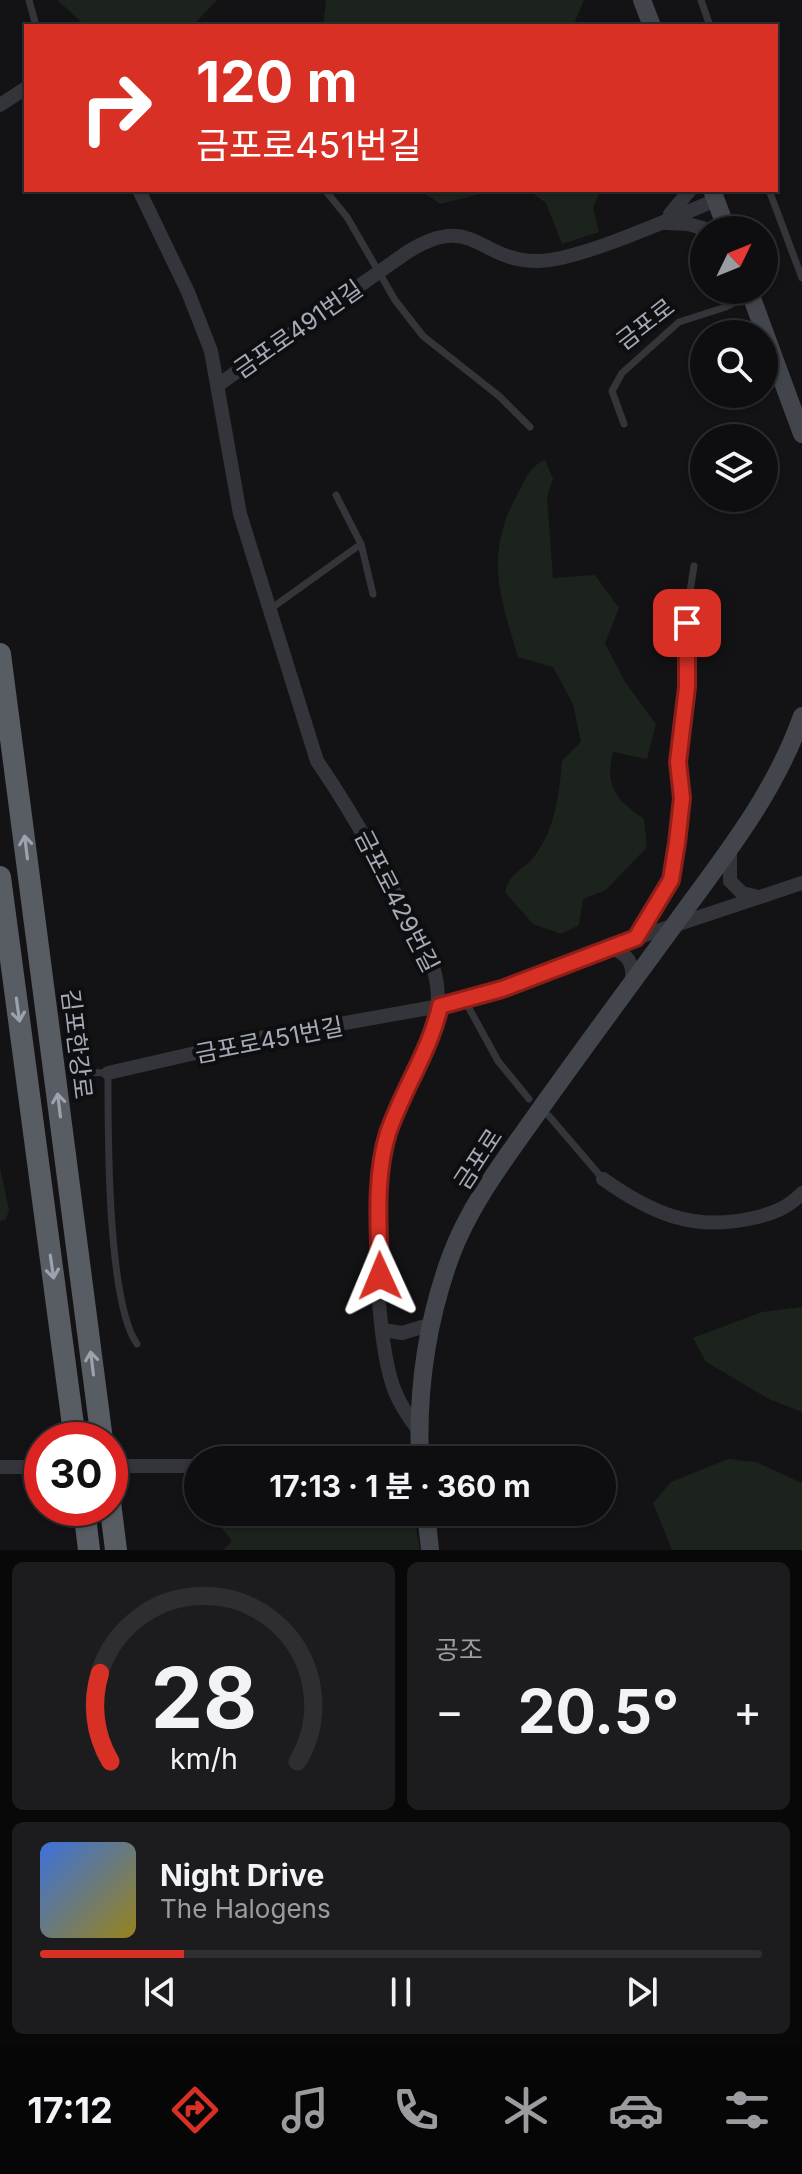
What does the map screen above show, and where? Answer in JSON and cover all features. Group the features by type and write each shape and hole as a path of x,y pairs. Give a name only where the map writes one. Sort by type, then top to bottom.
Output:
{"highway":[{"name":"김포한강로","path":"0,654 100,1422"},
{"path":"0,877 73,1422"},
{"path":"86,1526 89,1550"},
{"path":"113,1526 116,1550"}],"main road":[{"path":"642,0 651,24"},
{"path":"714,195 722,216"},
{"name":"금포로","path":"754,304 802,434"},
{"name":"금포로","path":"420,1446 422,1379 432,1324 451,1255 485,1189 730,849 774,781 802,716"},
{"path":"427,1526 430,1550"}],"street":[{"path":"0,105 24,89"},
{"name":"금포로429번길","path":"140,192 201,323 218,385 240,514 317,761 345,800 433,967 440,1006 435,1028 398,1109 382,1156 379,1228 383,1330 393,1386 406,1415 419,1431"},
{"path":"660,222 688,192"},
{"name":"금포로491번길","path":"218,385 377,273 438,236 464,237 534,261 560,257 660,222 714,195"},
{"path":"660,222 690,225"},
{"path":"730,849 730,881 742,893 755,897"},
{"path":"675,924 802,883"},
{"name":"금포로451번길","path":"108,1073 261,1038 440,1006 502,989 675,924"},
{"path":"609,947 629,958 633,967 632,983"},
{"path":"603,1179 666,1217 711,1225 774,1213 802,1193"},
{"path":"383,1330 402,1333 432,1324"},
{"path":"128,1466 184,1466"},
{"path":"0,1467 24,1467"}],"lane":[{"path":"29,0 35,24"},
{"path":"701,0 709,24"},
{"name":"금포로491번길","path":"327,192 347,217 377,273 431,345 499,396 530,427"},
{"path":"770,192 802,278"},
{"name":"금포로","path":"624,424 612,391 622,373 679,322 731,304"},
{"path":"336,495 361,544 373,594"},
{"path":"268,611 361,544"},
{"path":"636,938 671,880 677,843 682,798 678,762 687,687 688,604 694,566"},
{"path":"464,999 498,1061 529,1099"},
{"name":"금포로451번길","path":"73,1072 108,1073"},
{"path":"108,1073 115,1252 129,1326 137,1344"},
{"path":"549,1116 603,1179"}],"shaded area":[{"path":"57,0 217,0 194,24 84,24"},
{"path":"326,0 584,0 574,24 323,24"},
{"path":"423,192 488,192 440,204"},
{"path":"531,192 600,192 593,207 599,232 562,244 546,203"},
{"path":"545,460 553,479 547,497 553,578 595,575 619,608 605,643 625,682 656,724 647,759 613,752 610,774 620,799 644,819 647,847 606,890 583,899 579,925 561,934 533,924 505,892 509,881 533,858 546,836 557,800 562,761 581,742 573,704 553,667 518,657 498,574 501,535 508,514 529,472"},
{"path":"0,1167 9,1210 6,1219 0,1221"},
{"path":"802,1307 802,1412 771,1400 706,1362 693,1338 762,1312"},
{"path":"728,1459 756,1462 802,1483 802,1550 672,1550 653,1503 671,1482"},
{"path":"220,1526 416,1526 420,1550 223,1550 232,1541"}],"route":[{"path":"380,1276 379,1179 382,1156 388,1133 435,1028 440,1006 502,989 636,938 671,880 681,815 678,762 687,687 687,623"}]}
